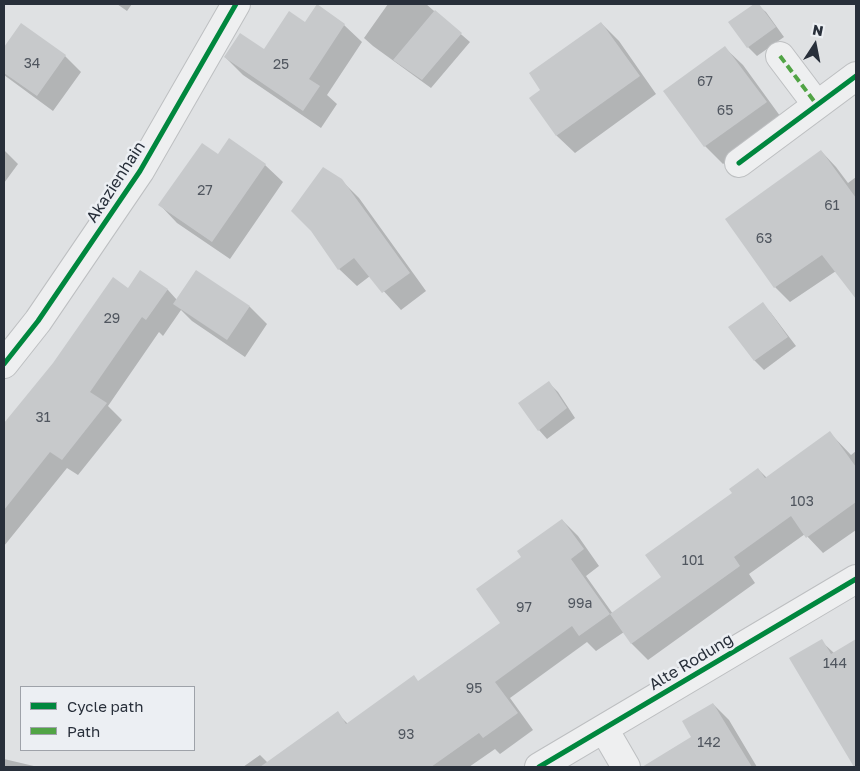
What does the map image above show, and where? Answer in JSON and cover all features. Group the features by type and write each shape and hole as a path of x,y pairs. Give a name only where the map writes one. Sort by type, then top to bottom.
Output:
{"street":[{"name":"Akazienhain","path":"4,364 38,322 140,171 236,4"},
{"path":"780,56 817,105"},
{"path":"739,163 856,76"},
{"name":"Alte Rodung","path":"539,767 856,579"},
{"path":"604,729 626,767"}],"building":[{"path":"317,4 345,24 309,79 320,86 303,111 224,57 240,33 264,49 289,11 305,22"},
{"path":"754,4 759,4 776,27 747,48 728,22"},
{"path":"435,10 462,33 422,80 393,60"},
{"path":"601,22 640,76 556,136 529,98 540,90 529,73"},
{"path":"21,23 66,55 37,96 4,73 4,47"},
{"path":"725,46 767,102 704,147 663,91"},
{"path":"229,138 266,164 212,242 158,205 202,143 218,154"},
{"path":"821,150 856,198 856,299 822,255 774,288 725,219"},
{"path":"323,167 342,179 410,273 382,293 354,258 338,270 311,231 291,211"},
{"path":"140,270 168,289 146,320 142,317 90,392 107,403 62,460 50,452 4,510 4,423 53,363 113,277 128,288"},
{"path":"196,270 250,306 227,340 173,304"},
{"path":"763,302 788,337 754,361 728,327"},
{"path":"549,381 567,408 538,431 518,403"},
{"path":"830,431 856,467 856,502 806,538 791,516 734,557 740,566 631,644 610,614 661,577 645,555 732,493 729,489 758,468 765,478"},
{"path":"562,519 584,549 571,559 610,614 579,636 572,626 495,682 518,713 483,738 479,733 431,767 260,767 338,711 346,724 414,675 418,681 500,623 476,589 521,557 517,551"},
{"path":"822,639 831,654 856,639 856,767 854,767 789,658"},
{"path":"713,703 752,767 642,767 691,737 682,721"}],"marked path":[{"path":"780,56 817,105"}],"cycle path":[{"path":"4,364 38,321 140,171 236,4"},
{"path":"739,163 856,76"},
{"path":"539,767 856,579"}]}
